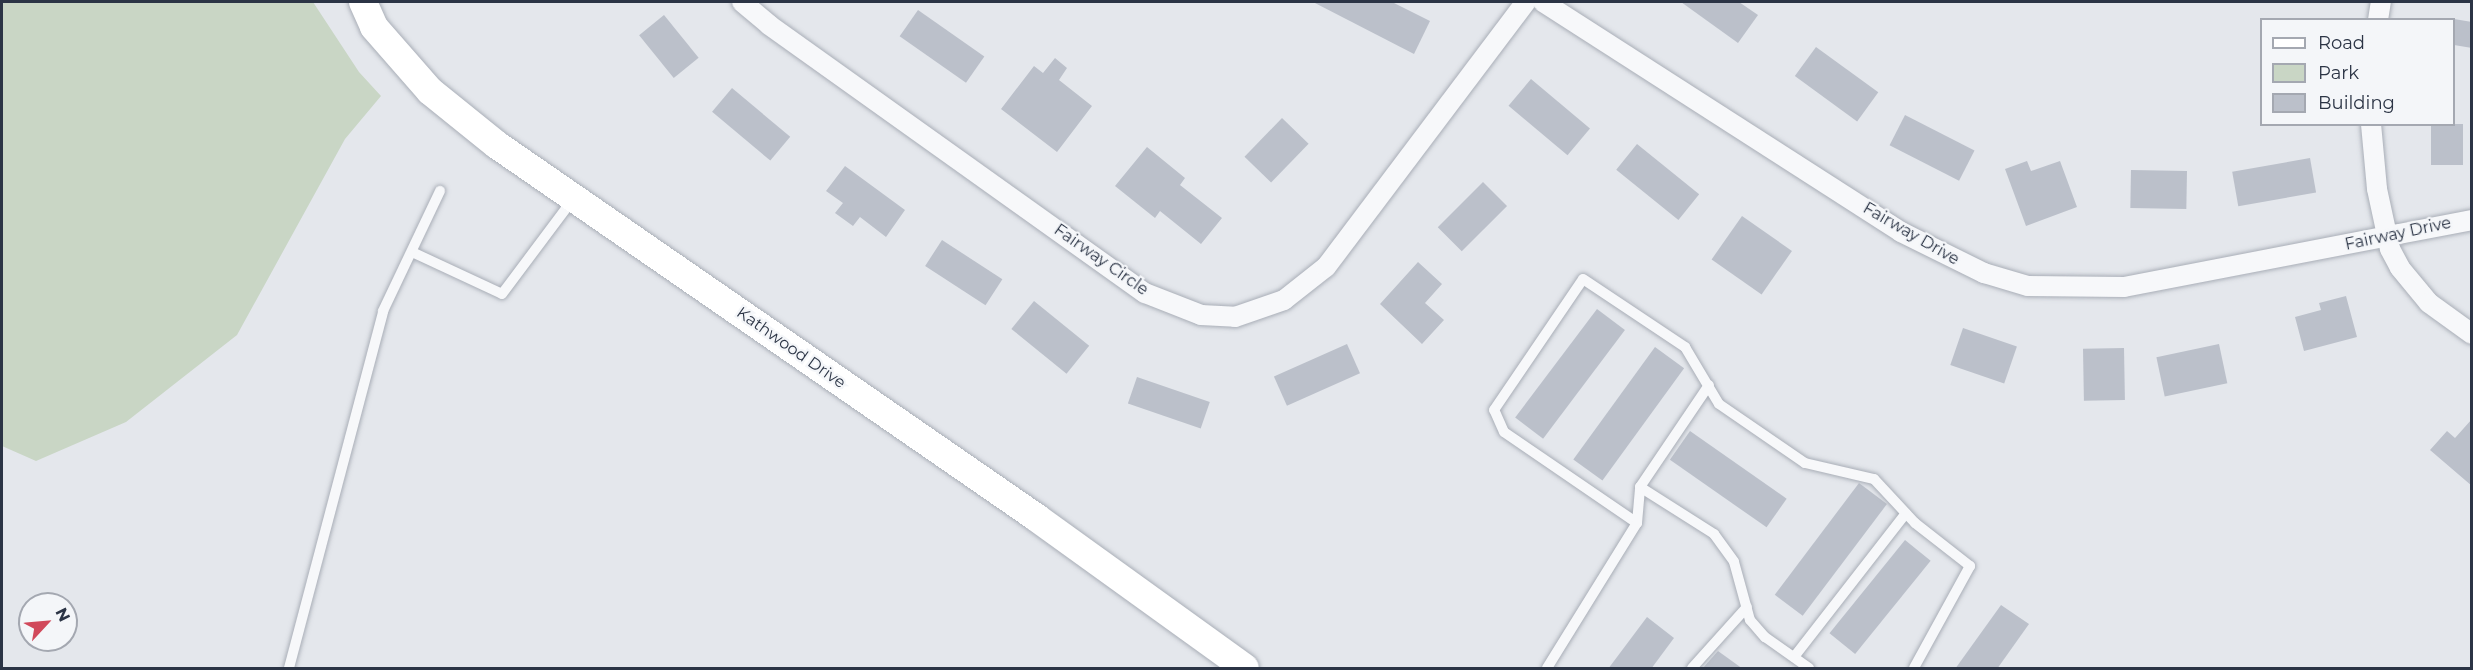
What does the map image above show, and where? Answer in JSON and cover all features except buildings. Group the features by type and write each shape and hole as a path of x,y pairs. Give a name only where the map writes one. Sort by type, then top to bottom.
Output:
{"street":[{"name":"Kathwood Drive","path":"363,2 374,27 430,91 573,198 1037,518 1245,669"},
{"name":"Fairway Circle","path":"742,2 769,25 1145,293 1201,315 1235,317 1284,300 1326,267 1526,2"},
{"name":"Fairway Drive","path":"1543,2 1901,232 1940,255 2017,283 2076,289 2124,287 2472,220"},
{"path":"2378,18 2381,2"},
{"path":"2371,126 2386,236 2400,268 2429,303 2472,334"}],"lane":[{"path":"289,669 383,311 440,191"},
{"path":"411,252 502,294 573,198"},
{"path":"1637,523 1504,432 1494,410 1583,279 1685,347 1719,404 1805,463 1874,479 1906,513 1970,566 1914,669"},
{"path":"1547,669 1637,523 1640,487 1709,385"},
{"path":"1640,487 1714,534 1734,562 1750,620 1765,637 1809,669"},
{"path":"1794,657 1906,513"},
{"path":"1692,669 1715,638 1747,607"}],"green space":[{"path":"2,2 313,2 359,72 381,96 345,139 237,335 126,422 36,461 2,446"}]}
